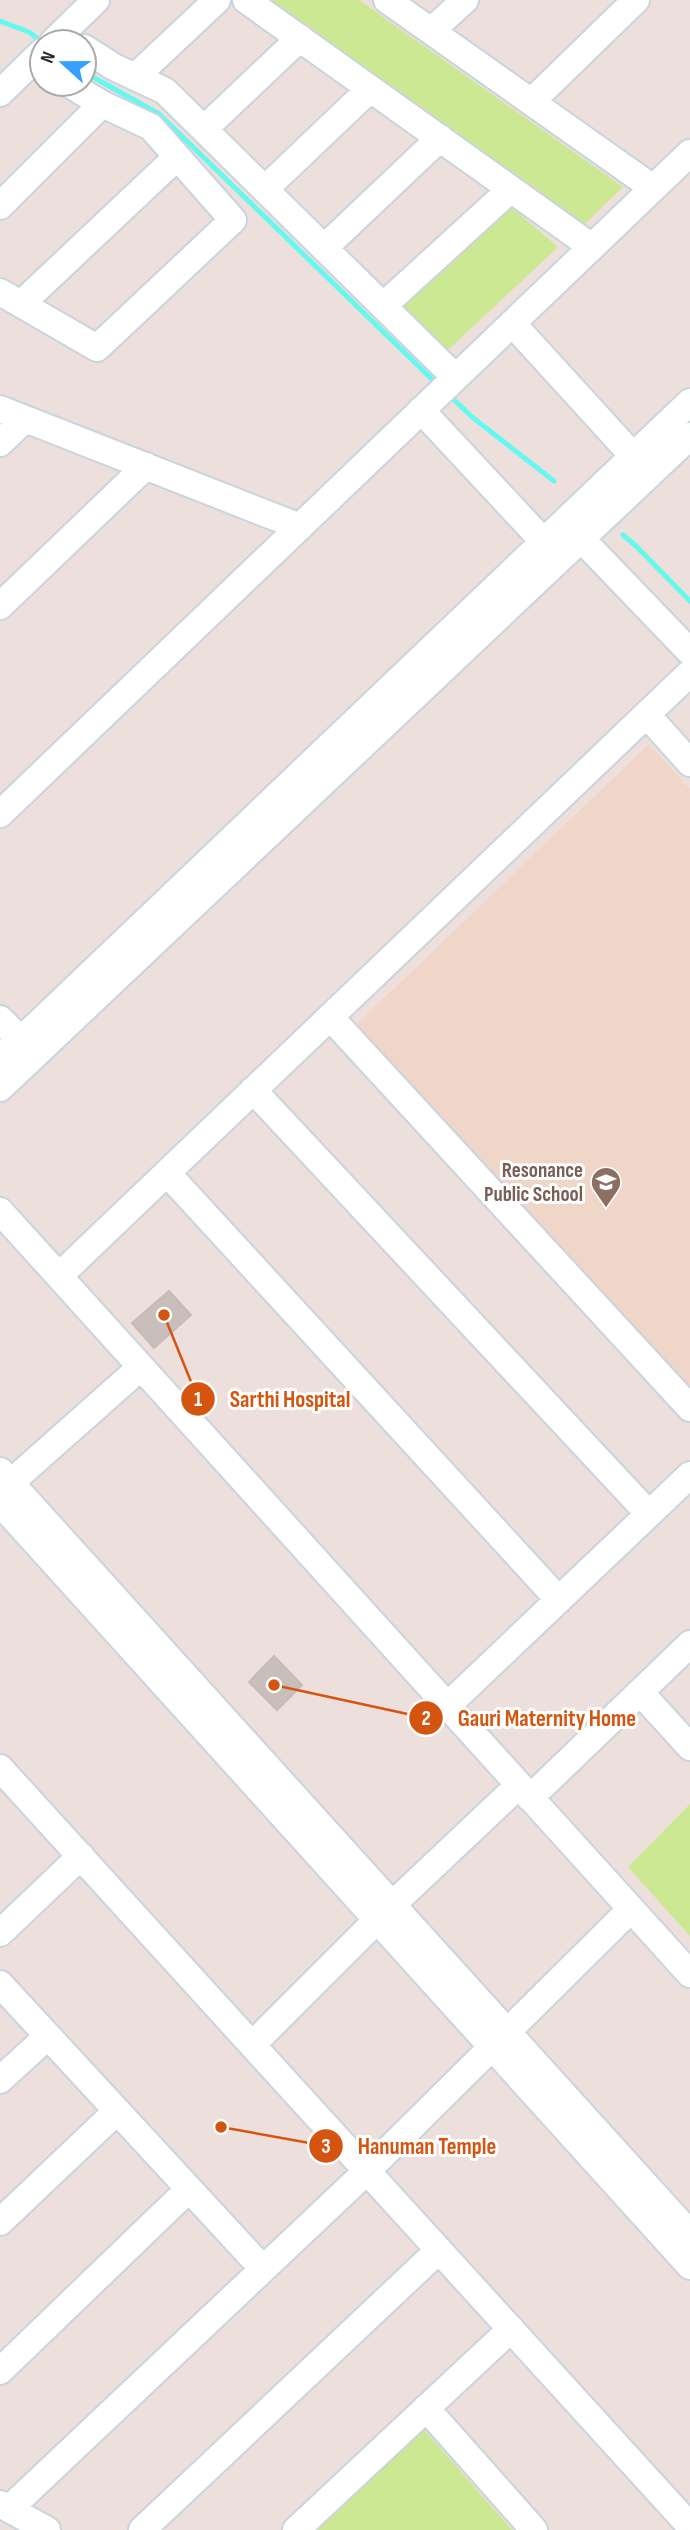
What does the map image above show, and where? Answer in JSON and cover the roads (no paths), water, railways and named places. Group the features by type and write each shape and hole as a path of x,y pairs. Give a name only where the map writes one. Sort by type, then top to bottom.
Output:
{"street":[{"path":"70,28 96,0"},
{"path":"135,78 216,0"},
{"path":"246,0 592,247"},
{"path":"387,0 653,188"},
{"path":"431,31 464,0"},
{"path":"531,102 636,0"},
{"path":"204,129 300,38"},
{"path":"98,56 165,92 383,306 552,551"},
{"path":"0,93 28,68"},
{"path":"265,190 370,89"},
{"path":"92,98 151,127 233,220 97,348 11,298 177,157"},
{"path":"0,206 102,104"},
{"path":"324,248 440,138"},
{"path":"0,814 690,153"},
{"path":"383,306 512,190"},
{"path":"512,323 641,465"},
{"path":"0,1088 641,465 690,402"},
{"path":"0,409 300,527"},
{"path":"0,443 25,419"},
{"path":"641,465 690,436"},
{"path":"0,606 145,466"},
{"path":"573,530 690,652"},
{"path":"0,1056 21,1040 552,551"},
{"path":"59,1276 690,673"},
{"path":"647,715 690,763"},
{"path":"330,1017 690,1408"},
{"path":"0,1019 21,1040"},
{"path":"253,1090 649,1514"},
{"path":"167,1173 559,1600"},
{"path":"0,1211 690,1974"},
{"path":"141,1367 3,1487 499,2039 690,2266"},
{"path":"447,1706 690,1475"},
{"path":"252,2045 385,1912 640,1692 690,1644"},
{"path":"640,1692 690,1747"},
{"path":"4,1779 80,1856 690,2526"},
{"path":"0,1933 80,1856"},
{"path":"47,2530 5,2507 367,2171 631,1909"},
{"path":"0,1984 263,2269"},
{"path":"0,2080 48,2036"},
{"path":"499,2039 690,2234"},
{"path":"0,2222 117,2110"},
{"path":"0,2371 189,2189"},
{"path":"142,2530 439,2250"},
{"path":"296,2530 511,2329"},
{"path":"426,2408 534,2530"}],"waterway":[{"path":"0,21 28,32"},
{"path":"98,80 159,114 438,385"},
{"path":"448,394 472,417 554,481"},
{"path":"623,535 690,601"}],"place":[{"name":"Resonance Public School","path":"606,1209"},
{"name":"Sarthi Hospital","path":"164,1315"},
{"name":"Gauri Maternity Home","path":"274,1685"},
{"name":"Hanuman Temple","path":"221,2127"}]}
